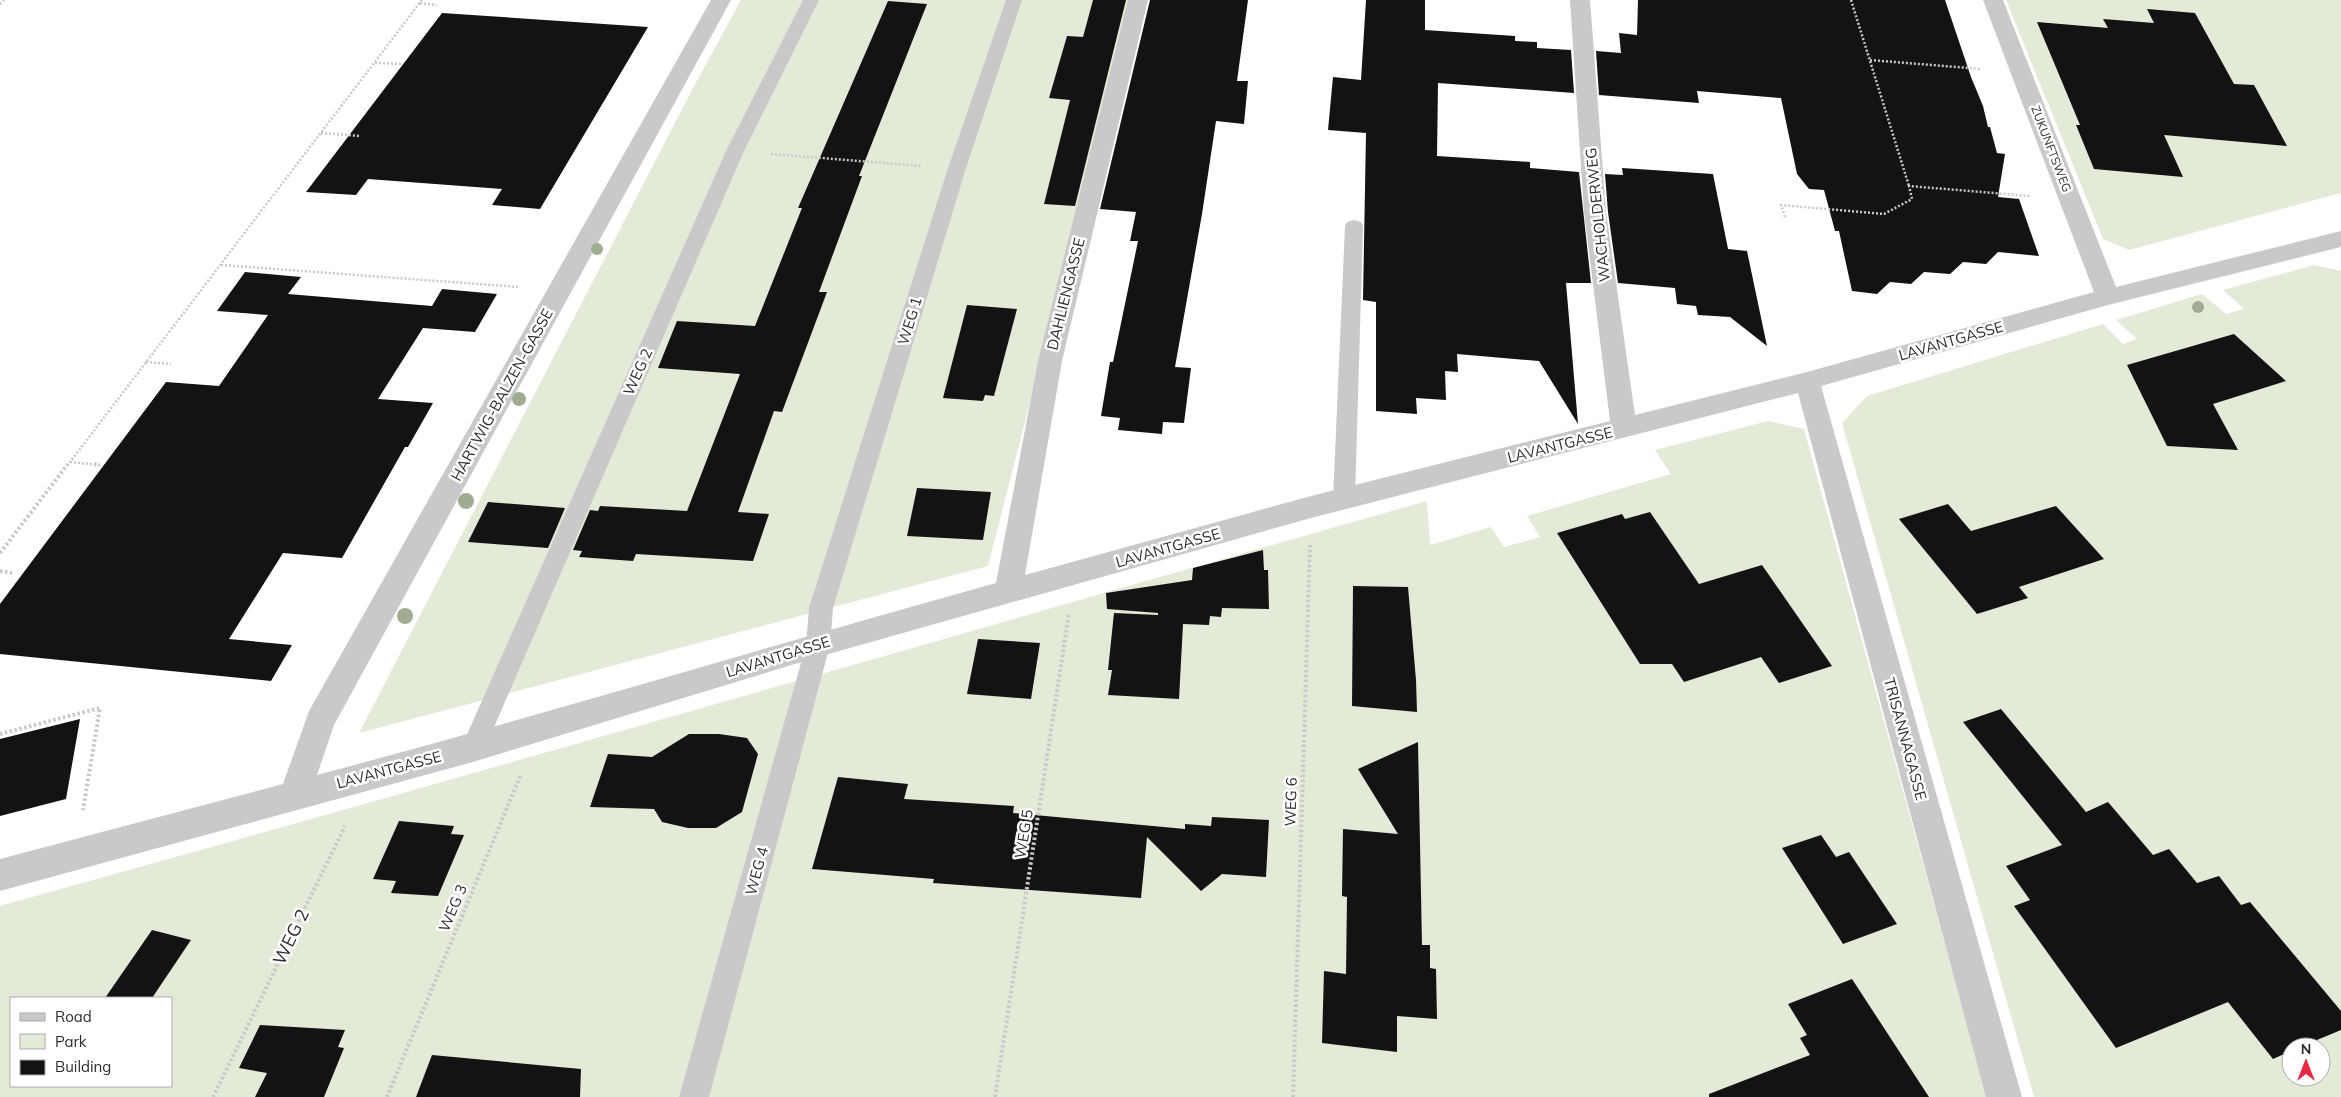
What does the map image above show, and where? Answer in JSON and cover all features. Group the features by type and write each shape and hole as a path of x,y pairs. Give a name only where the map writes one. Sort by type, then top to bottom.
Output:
{"street":[{"name":"HARTWIG-BALZEN-GASSE","path":"295,795 320,722 721,0"},
{"name":"DAHLIENGASSE","path":"1008,592 1050,361 1138,0"},
{"name":"WACHOLDERWEG","path":"1580,0 1595,212 1624,428"},
{"name":"ZUKUNFTSWEG","path":"1993,0 2108,297"},
{"name":"LAVANTGASSE","path":"0,875 76,853 473,748 818,645 1311,507 1808,381 2108,297 2341,239"},
{"name":"TRISANNAGASSE","path":"1808,381 2004,1097"}],"lane":[{"name":"WEG 2","path":"473,748 736,151 811,0"},
{"name":"WEG 1","path":"818,645 821,608 957,168 1014,0"},
{"path":"1344,499 1354,226"},
{"name":"WEG 4","path":"694,1097 818,645"}],"path":[{"path":"0,4 4,0"},
{"path":"1785,217 1781,205 1884,214 1912,198 1851,0"},
{"path":"0,553 421,2 437,5"},
{"path":"1870,60 2022,73"},
{"path":"375,62 402,64"},
{"path":"320,133 360,136"},
{"path":"736,151 957,168"},
{"path":"1909,186 2070,199"},
{"path":"220,265 560,290"},
{"path":"145,362 171,364"},
{"path":"70,462 100,465"},
{"name":"WEG 6","path":"1293,1097 1311,507"},
{"path":"0,571 12,573"},
{"name":"WEG 5","path":"995,1097 1075,574"},
{"path":"0,734 100,708 76,853"},
{"name":"WEG 3","path":"387,1097 540,729"},
{"name":"WEG 2","path":"213,1097 369,776"}],"green space":[{"path":"741,0 1133,0 988,566 359,733 693,88"},
{"path":"2006,0 2341,0 2341,193 2129,250 2103,239"},
{"path":"2314,265 2341,271 2341,1097 2034,1097 1842,423 1867,396 2103,324 2123,344 2137,339 2116,320 2202,294 2226,314 2244,309 2223,290"},
{"path":"1768,421 1804,429 1987,1097 0,1097 0,906 1427,501 1430,545 1491,527 1504,547 1540,537 1527,516 1671,474 1655,450"}],"building":[{"path":"1093,0 1126,0 1075,206 1044,204 1070,100 1049,98 1067,36 1083,37"},
{"path":"1150,0 1248,0 1237,81 1248,81 1244,124 1216,121 1175,367 1191,368 1184,423 1163,422 1162,434 1118,430 1120,418 1101,416 1110,362 1113,362 1138,241 1130,241 1136,212 1100,209"},
{"path":"1366,0 1425,0 1425,30 1515,36 1515,41 1537,42 1537,48 1571,50 1574,93 1438,83 1437,156 1530,162 1530,168 1579,172 1591,283 1566,283 1578,424 1539,361 1457,354 1458,372 1445,371 1446,400 1416,398 1417,414 1376,411 1376,302 1363,300 1366,133 1328,130 1333,77 1361,80"},
{"path":"1638,0 1945,0 1971,77 1983,106 1997,153 2005,154 1998,197 2019,199 2039,256 1998,252 1986,264 1963,262 1950,274 1924,272 1911,284 1890,282 1877,294 1852,291 1839,231 1835,231 1824,190 1809,189 1797,174 1781,98 1697,91 1699,103 1599,95 1596,51 1621,53 1619,33 1637,35"},
{"path":"888,1 927,4 859,176 862,176 819,292 827,292 782,412 774,411 738,512 769,514 753,561 636,554 633,561 579,557 582,551 573,550 590,510 598,511 600,506 687,511 740,374 658,368 677,321 755,326 802,208 798,208"},
{"path":"2147,9 2195,13 2234,84 2254,85 2287,146 2164,135 2183,177 2094,169 2076,125 2080,125 2037,22 2108,28 2103,19 2154,23"},
{"path":"442,13 648,27 540,209 492,205 502,189 368,179 356,195 306,192"},
{"path":"1622,168 1713,174 1728,249 1747,251 1767,346 1730,317 1698,315 1696,306 1677,304 1675,288 1618,283 1608,212 1605,174 1623,175"},
{"path":"245,272 301,277 288,294 432,306 442,289 497,294 475,332 423,328 378,399 433,403 408,447 405,447 342,558 283,553 229,639 292,645 271,681 0,654 0,604 166,382 219,386 268,315 217,311"},
{"path":"967,305 1017,309 994,396 985,395 983,401 943,398"},
{"path":"2234,334 2286,381 2213,404 2238,450 2167,446 2127,365"},
{"path":"917,488 991,492 983,540 907,536"},
{"path":"488,502 565,508 548,548 468,542"},
{"path":"1948,504 1971,531 2056,506 2104,559 2019,587 2028,598 1977,614 1899,519"},
{"path":"1650,512 1699,584 1762,565 1832,666 1779,683 1761,657 1684,682 1672,664 1640,664 1557,533 1622,514 1625,519"},
{"path":"1263,550 1264,570 1268,570 1269,609 1222,608 1221,617 1210,616 1209,625 1183,624 1179,699 1108,695 1112,670 1108,670 1114,613 1158,615 1158,613 1107,609 1106,593 1192,580 1193,568"},
{"path":"1353,586 1408,587 1417,712 1352,706"},
{"path":"978,639 1040,643 1031,699 967,694"},
{"path":"2001,709 2086,812 2108,802 2153,855 2169,849 2197,883 2219,876 2241,905 2250,902 2341,1011 2341,1030 2324,1037 2281,1037 2281,1055 2273,1059 2228,1002 2116,1048 2014,906 2030,900 2006,866 2062,845 1963,722"},
{"path":"80,719 66,799 0,816 0,739"},
{"path":"689,734 719,734 747,738 758,754 742,812 716,828 688,828 662,822 654,809 590,807 608,754 652,757"},
{"path":"1418,742 1422,945 1430,945 1430,968 1436,969 1437,1019 1397,1016 1397,1052 1322,1043 1324,971 1346,974 1347,897 1342,896 1343,829 1398,834 1358,769"},
{"path":"838,777 908,784 904,799 1014,806 1013,813 1185,829 1185,824 1211,826 1212,817 1269,820 1266,877 1222,874 1201,891 1147,837 1141,898 933,883 934,879 812,869"},
{"path":"399,821 454,826 451,834 464,835 438,896 391,893 396,881 373,879"},
{"path":"1821,835 1836,857 1849,852 1897,924 1843,944 1782,848"},
{"path":"152,930 191,940 153,997 106,997"},
{"path":"1852,979 1929,1097 1709,1097 1709,1094 1810,1055 1800,1038 1807,1035 1788,1004"},
{"path":"260,1025 345,1030 338,1047 344,1048 324,1097 255,1097 267,1073 239,1068"},
{"path":"432,1055 581,1069 580,1097 416,1097"}]}
